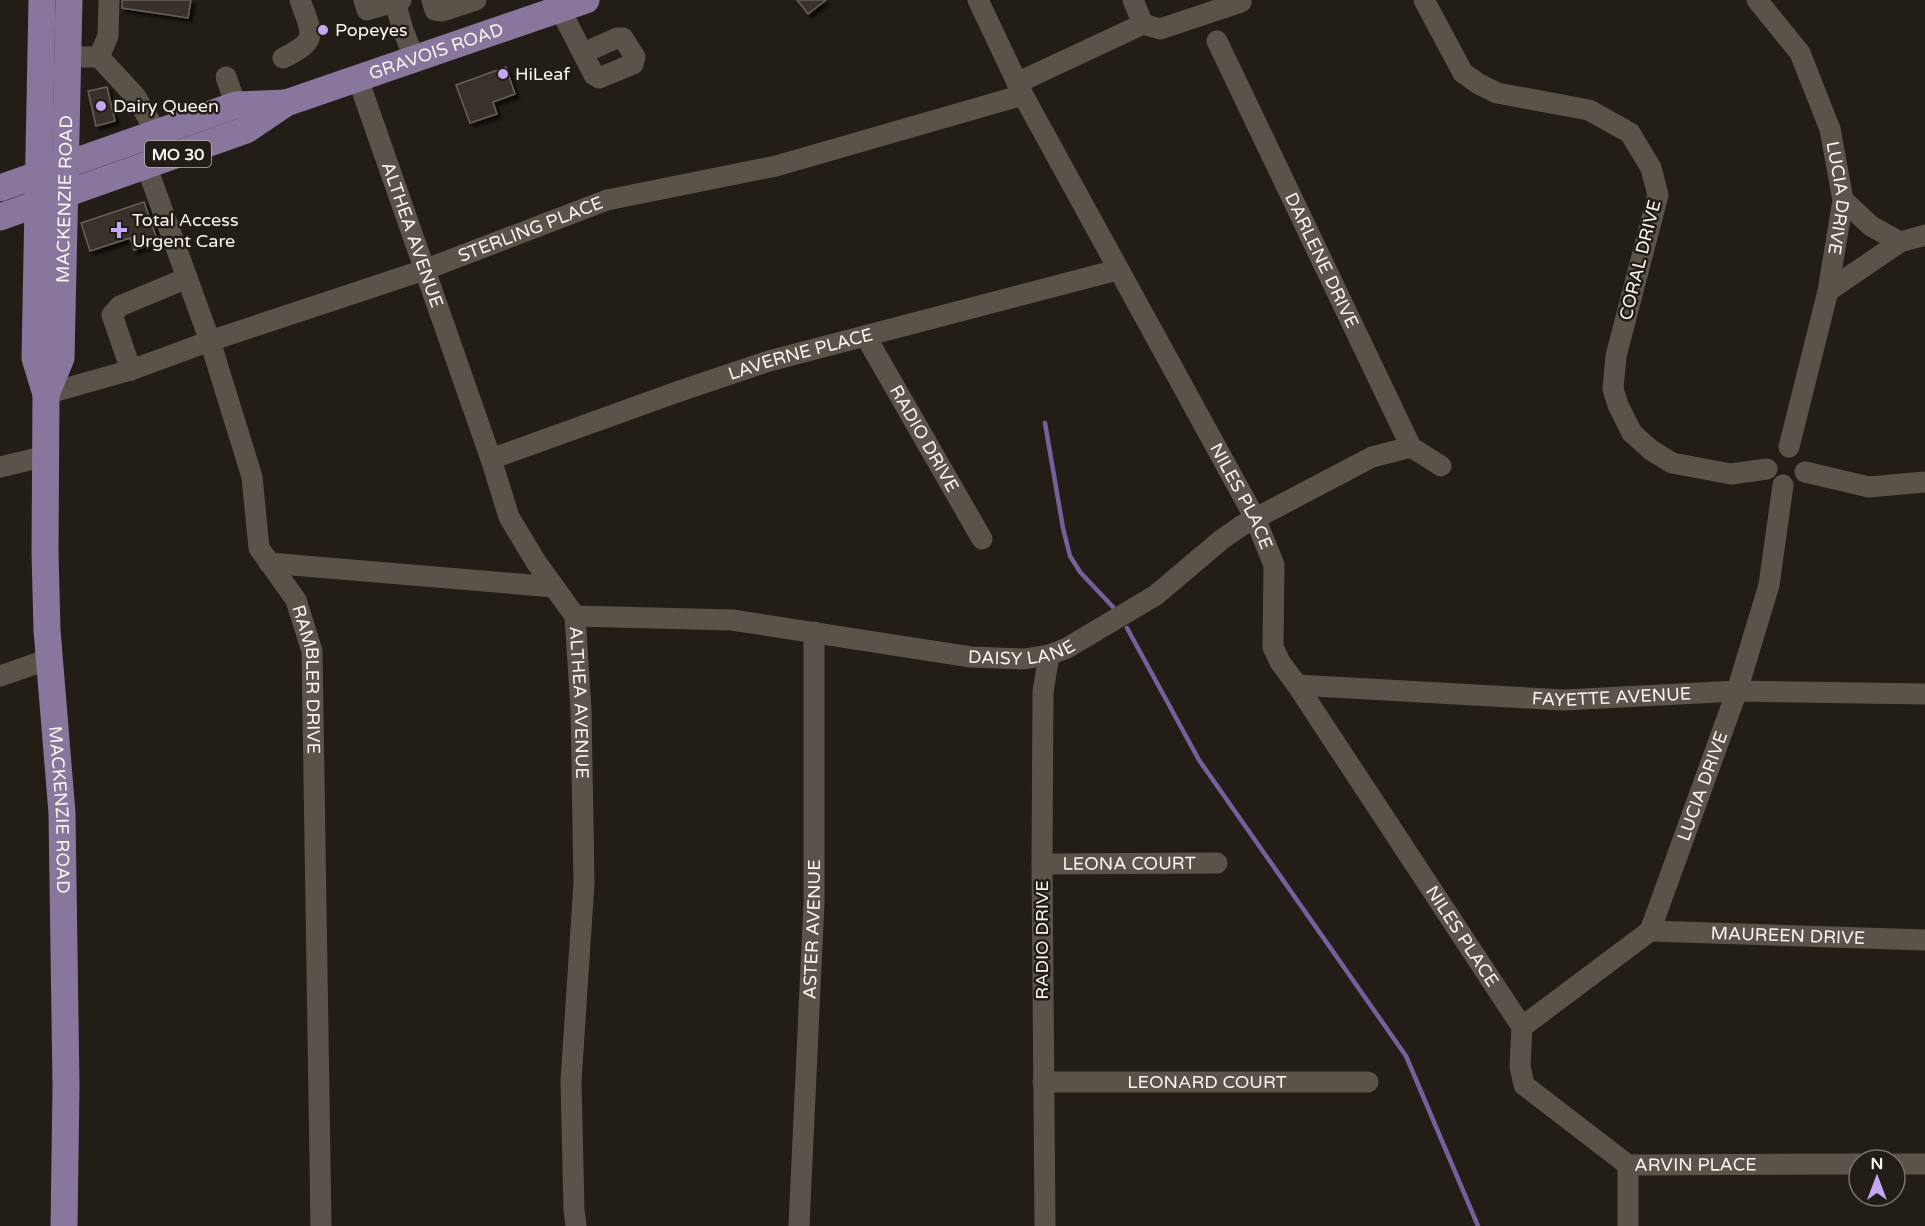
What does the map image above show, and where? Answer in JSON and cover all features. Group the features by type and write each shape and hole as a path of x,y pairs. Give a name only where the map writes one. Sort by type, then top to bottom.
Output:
{"main road":[{"name":"MACKENZIE ROAD","path":"42,0 34,358 46,394 46,586 49,659 64,855 66,1086 64,1226"},
{"name":"MACKENZIE ROAD","path":"46,394 61,358 69,0"},
{"name":"GRAVOIS ROAD","path":"0,217 246,130 286,103 574,3"},
{"name":"GRAVOIS ROAD","path":"0,188 236,105 286,103"}],"street":[{"path":"99,57 108,36 109,0"},
{"path":"284,58 304,47 311,35 300,0"},
{"path":"364,0 368,10 397,1 414,58"},
{"path":"432,0 435,10 442,11 476,0"},
{"name":"NILES PLACE","path":"978,0 1020,89 1117,270 1255,518 1274,566 1273,647 1280,662 1522,1027"},
{"path":"1133,0 1143,24 1160,29 1241,2"},
{"name":"CORAL DRIVE","path":"1424,0 1463,73 1497,93 1589,110 1630,133 1651,168 1658,195 1616,356 1613,389 1632,433 1651,450 1672,463 1731,474 1767,468"},
{"name":"LUCIA DRIVE","path":"1757,0 1800,53 1830,129 1843,200 1828,291 1789,447"},
{"path":"574,3 583,53"},
{"name":"STERLING PLACE","path":"46,394 130,370 424,270 607,200 776,166 1020,89 1143,24"},
{"name":"DARLENE DRIVE","path":"1217,41 1411,447"},
{"path":"68,57 99,57 136,96 156,132"},
{"path":"226,77 236,105"},
{"name":"ALTHEA AVENUE","path":"358,79 491,459 509,517 536,562 575,616 581,709 585,883 571,1081 576,1226"},
{"name":"RAMBLER DRIVE","path":"146,165 210,341 252,477 259,548 296,600 312,651 321,1226"},
{"path":"1843,200 1870,226 1900,242"},
{"path":"1828,291 1900,242 1925,235"},
{"name":"LAVERNE PLACE","path":"491,459 769,362 1117,270"},
{"path":"130,370 112,315 120,306 187,279"},
{"name":"RADIO DRIVE","path":"866,337 982,539"},
{"path":"1411,447 1441,466"},
{"name":"DAISY LANE","path":"575,616 732,620 971,657 1024,659 1048,655 1067,648 1156,595 1221,540 1255,518 1372,457 1411,447"},
{"path":"1789,447 1800,453 1806,465 1805,472 1792,485 1783,485 1774,482 1770,477 1767,468 1768,460 1771,454 1789,447"},
{"path":"0,467 46,456"},
{"path":"1805,472 1869,487 1925,482"},
{"name":"LUCIA DRIVE","path":"1650,931 1737,691 1769,585 1783,485"},
{"path":"269,563 554,587"},
{"name":"ASTER AVENUE","path":"799,1226 814,902 814,632"},
{"name":"RADIO DRIVE","path":"1045,1226 1042,864 1043,692 1048,655"},
{"path":"0,676 49,659"},
{"name":"FAYETTE AVENUE","path":"1297,685 1564,700 1737,691 1925,694"},
{"name":"LEONA COURT","path":"1042,864 1217,863"},
{"path":"1522,1027 1650,931"},
{"name":"MAUREEN DRIVE","path":"1650,931 1925,940"},
{"name":"ARVIN PLACE","path":"1522,1027 1520,1066 1524,1085 1628,1165 1847,1164"},
{"name":"LEONARD COURT","path":"1044,1082 1368,1082"},
{"path":"1907,1164 1925,1164"},
{"path":"1628,1165 1628,1226"}],"building":[{"path":"122,0 191,0 188,18 122,8"},
{"path":"797,0 826,0 808,14"},
{"path":"506,67 515,94 493,102 497,114 470,123 456,85"},
{"name":"Dairy Queen","path":"107,87 115,121 96,126 88,91"},
{"name":"Total Access Urgent Care","path":"144,202 158,242 134,250 130,238 90,251 81,223"}],"waterway":[{"path":"1045,423 1070,556 1080,572 1113,607"},
{"path":"1127,628 1199,760 1406,1056 1478,1226"}],"place":[{"name":"Popeyes","path":"323,30"},
{"name":"HiLeaf","path":"503,74"},
{"name":"Dairy Queen","path":"101,106"},
{"name":"Total Access Urgent Care","path":"119,230"}]}
